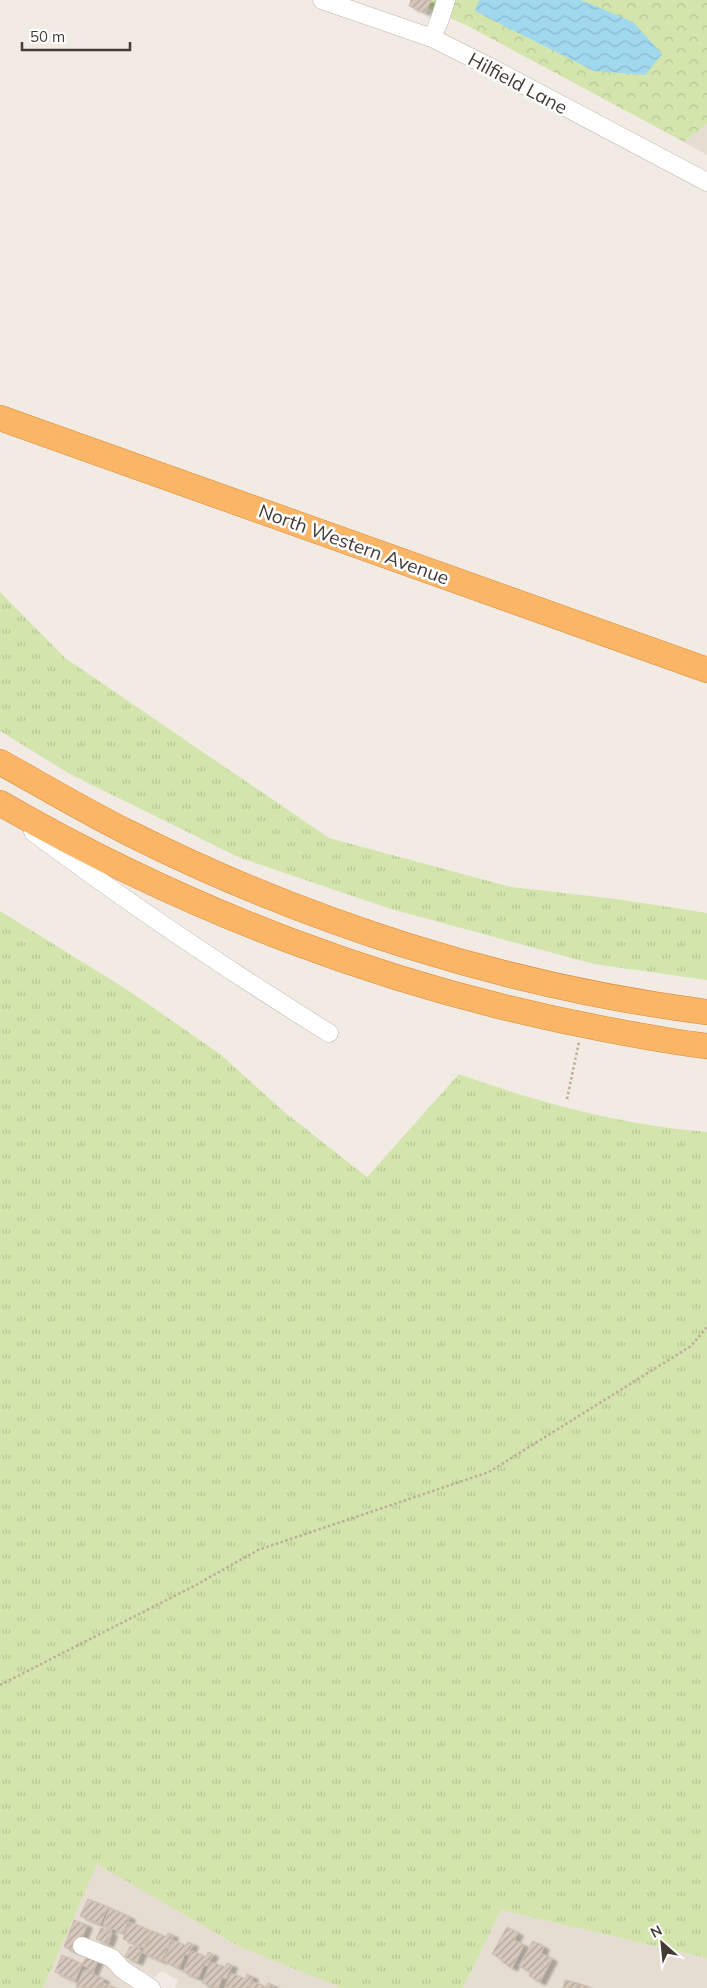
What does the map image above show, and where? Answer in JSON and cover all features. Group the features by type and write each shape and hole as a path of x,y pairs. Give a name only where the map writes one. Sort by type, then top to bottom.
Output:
{"highway":[{"name":"North Western Avenue","path":"0,418 707,670"},
{"path":"0,762 129,833 202,868 274,898 343,923 483,968 630,1000 707,1012"},
{"path":"0,803 116,866 263,930 332,956 476,1001 583,1025 707,1046"}],"street":[{"name":"Hilfield Lane","path":"322,0 432,38 707,182"},
{"path":"432,38 446,0"},
{"path":"0,808 108,887 328,1032"},
{"path":"82,1946 112,1958 123,1970 145,1984"}],"path":[{"path":"567,1099 583,1025"},
{"path":"0,1685 196,1585 258,1550 489,1472 691,1346 707,1328"}],"shaded area":[{"path":"707,124 707,155 684,142"},
{"path":"97,1863 240,1947 342,1988 175,1988 178,1980 162,1971 154,1977 141,1970 130,1988 43,1988"},
{"path":"501,1910 707,1958 707,1988 463,1988"}],"green space":[{"path":"409,0 707,0 707,124 684,142 466,25"},
{"path":"0,592 65,658 329,838 511,887 616,899 707,913 707,980 594,964 391,909 238,857 70,774 0,731"},
{"path":"0,911 126,989 220,1054 283,1111 367,1177 459,1074 489,1085 581,1111 644,1124 707,1132 707,1958 501,1910 463,1988 342,1988 240,1947 97,1864 43,1988 0,1988"}],"water":[{"path":"479,0 581,0 633,22 662,54 645,75 594,71 475,11"}],"building":[{"path":"411,0 431,0 425,13 409,6"},
{"path":"88,1899 108,1907 100,1924 80,1916"},
{"path":"110,1908 130,1917 123,1933 111,1928 109,1932 112,1933 108,1944 96,1939 101,1928 106,1930 107,1927 103,1925"},
{"path":"74,1920 87,1925 76,1952 64,1947"},
{"path":"130,1922 151,1931 144,1948 139,1946 137,1949 142,1951 137,1962 125,1957 130,1946 134,1948 135,1944 123,1939"},
{"path":"507,1927 518,1933 514,1940 524,1945 512,1968 492,1954"},
{"path":"152,1931 166,1937 168,1933 173,1935 162,1961 143,1953"},
{"path":"173,1940 186,1946 188,1942 193,1944 188,1955 185,1954 179,1968 164,1961"},
{"path":"533,1941 544,1947 541,1953 552,1959 540,1982 529,1976 531,1972 519,1966"},
{"path":"192,1951 206,1957 208,1952 213,1954 207,1966 204,1965 198,1978 183,1972"},
{"path":"62,1955 82,1964 75,1981 55,1972"},
{"path":"87,1955 98,1960 92,1974 104,1979 100,1988 76,1987 84,1970 88,1972 89,1968 82,1965"},
{"path":"211,1962 225,1967 227,1963 232,1965 226,1979 222,1977 218,1988 202,1983"},
{"path":"231,1973 245,1979 247,1974 253,1977 248,1988 225,1988"},
{"path":"565,1980 577,1983 576,1988 563,1988"},
{"path":"252,1981 266,1987 268,1983 273,1985 272,1988 249,1988"},
{"path":"104,1983 115,1988 102,1988"},
{"path":"577,1983 589,1987 589,1988 576,1988"}]}
